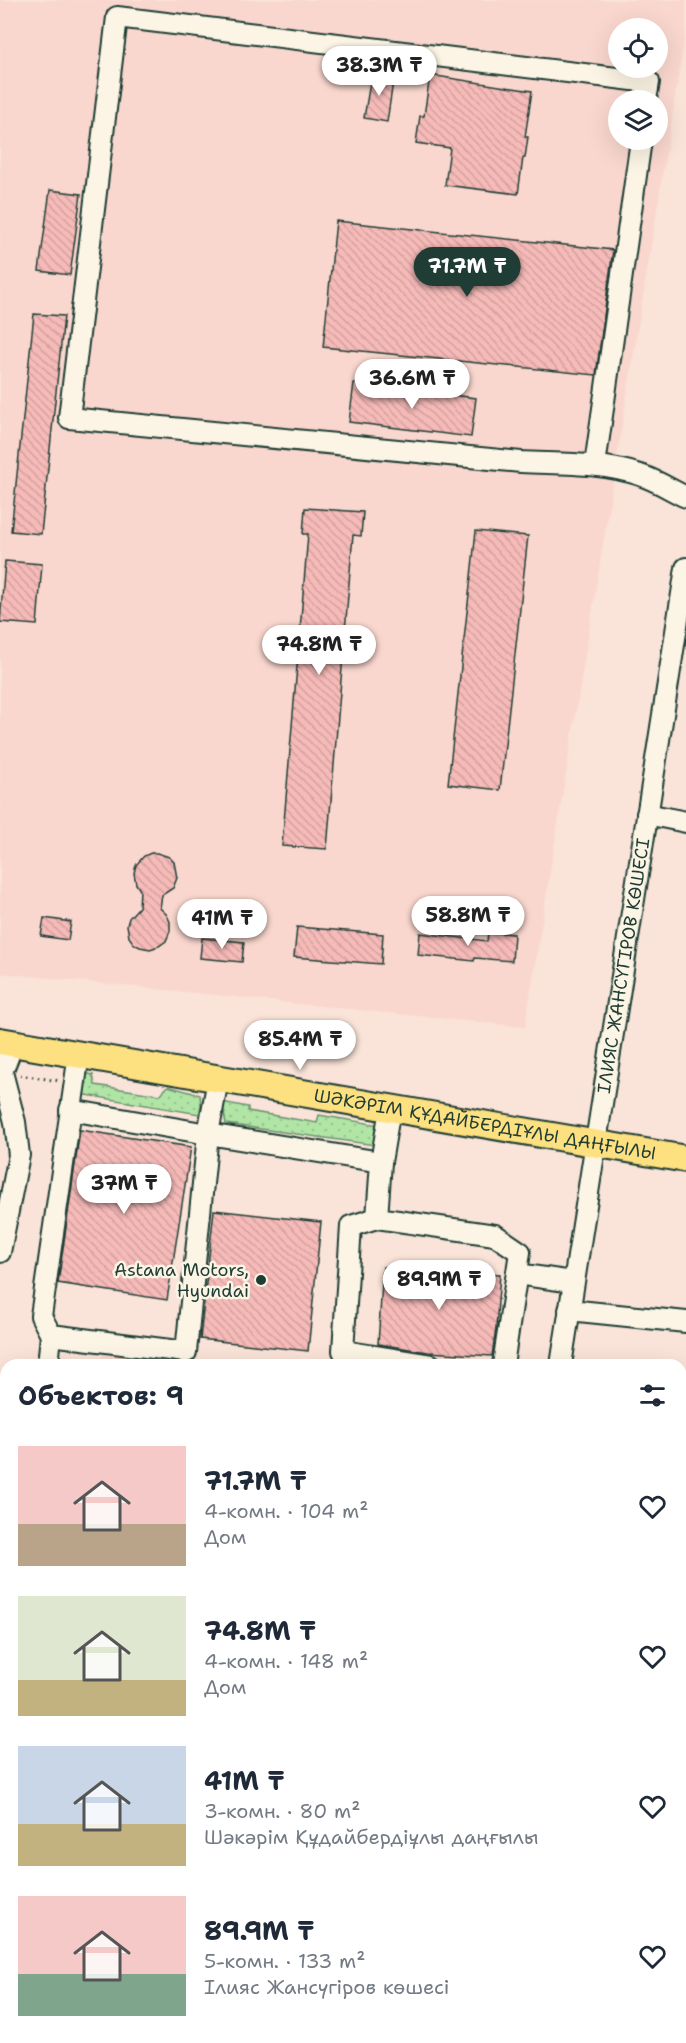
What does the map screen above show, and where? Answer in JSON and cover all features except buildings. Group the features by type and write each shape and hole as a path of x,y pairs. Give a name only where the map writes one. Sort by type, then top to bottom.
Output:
{"main road":[{"name":"ШӘКӘРІМ ҚҰДАЙБЕРДІҰЛЫ ДАҢҒЫЛЫ","path":"7,1041 686,1159"}],"street":[{"path":"648,90 649,82 117,17 69,418 521,462 595,465 642,476 686,497"},
{"path":"595,465 640,150"},
{"name":"ІЛИЯС ЖАНСҮГІРОВ КӨШЕСІ","path":"562,1359 686,568"},
{"path":"647,814 686,822"},
{"path":"0,1252 3,1222 20,1155 15,1122 2,1072 7,1041"},
{"path":"49,1359 51,1335 41,1316 79,1054"},
{"path":"51,1335 186,1352 208,1134 218,1079"},
{"path":"377,1218 381,1162 390,1109"},
{"path":"70,1110 381,1162"},
{"path":"393,1359 343,1351 351,1226 377,1218 495,1235 520,1252 504,1359"},
{"path":"517,1274 573,1282"},
{"path":"569,1310 686,1322"}],"path":[{"path":"2,1072 74,1084"}],"shaded area":[{"path":"0,0 686,0 686,29 668,141 668,90 608,90 608,150 666,150 525,1027 0,973"},
{"path":"103,1349 175,1359 102,1359"}],"green space":[{"path":"84,1073 93,1075 95,1085 160,1095 168,1086 200,1095 199,1114 80,1094"},
{"path":"222,1102 248,1107 248,1111 317,1123 319,1115 379,1125 375,1145 226,1124"}],"place":[{"name":"Astana Motors, Hyundai","path":"261,1280"}]}
